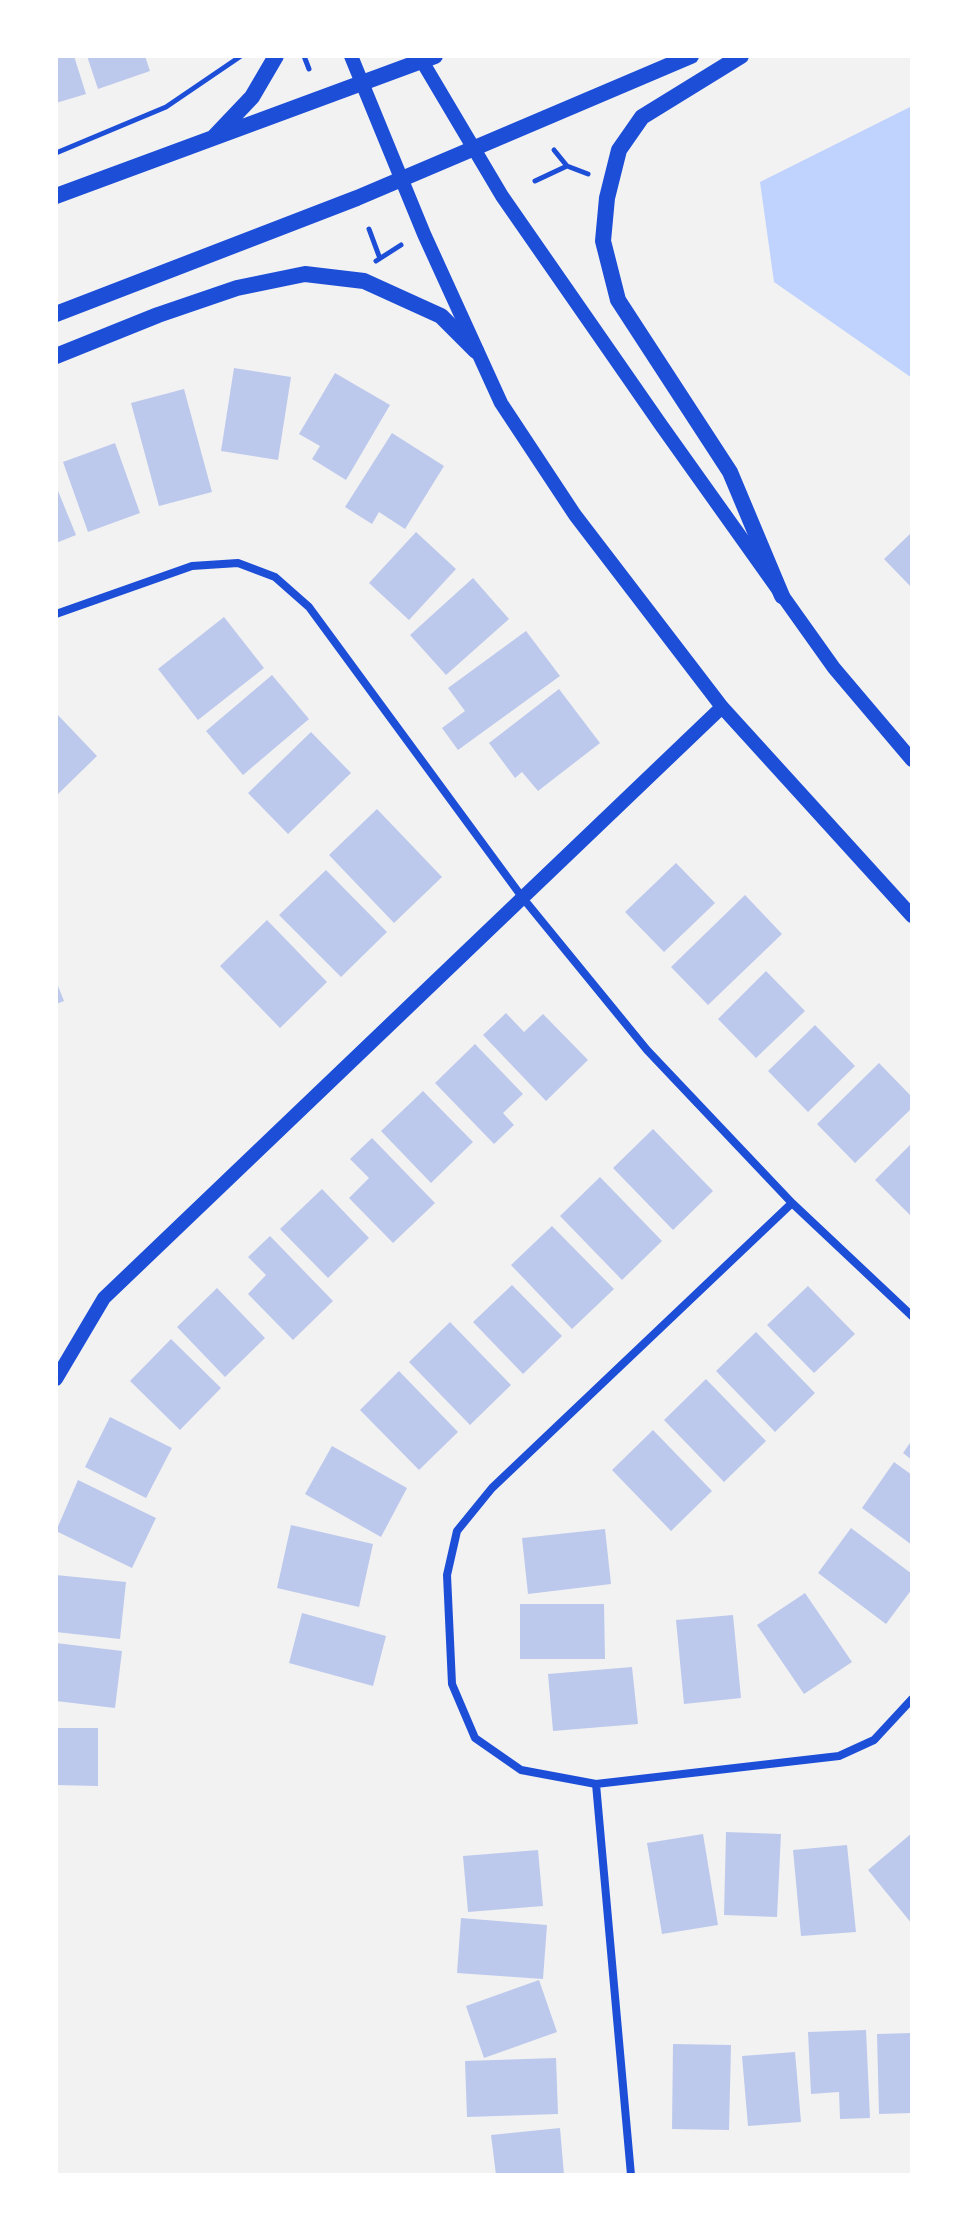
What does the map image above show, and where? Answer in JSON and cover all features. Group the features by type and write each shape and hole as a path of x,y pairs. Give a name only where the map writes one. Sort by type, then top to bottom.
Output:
{"main road":[{"path":"210,140 252,97 276,56"},
{"path":"56,314 401,180 691,56"},
{"path":"741,56 642,117 619,150 607,198 603,241 618,300 730,472 782,596"},
{"path":"56,196 362,85 425,58"},
{"path":"56,356 158,315 237,288 305,274 364,281 390,292 441,316 476,351"}],"street":[{"path":"351,56 401,180 501,403 575,515 722,707 912,916"},
{"path":"425,58 502,196 834,668 912,760"},
{"path":"56,614 192,566 238,563 275,577 309,607 522,897 647,1050 792,1203 912,1316"},
{"path":"56,1379 104,1298 722,707"},
{"path":"792,1203 492,1488 457,1531 447,1575 452,1684 475,1738 521,1770 596,1784 839,1756 874,1740 912,1699"},
{"path":"596,1784 631,2175"}],"path":[{"path":"56,153 166,107 241,56"},
{"path":"304,56 309,69"},
{"path":"554,150 567,166 596,177"},
{"path":"535,181 567,166"},
{"path":"369,229 379,256 401,245"}],"water":[{"path":"912,106 912,378 774,282 760,182"}],"building":[{"path":"56,56 74,56 86,94 56,103"},
{"path":"87,56 145,56 150,71 98,89"},
{"path":"234,368 291,377 278,460 221,451"},
{"path":"335,373 390,405 346,480 312,459 320,446 299,434"},
{"path":"184,389 212,492 159,506 131,403"},
{"path":"392,433 444,466 405,529 379,512 372,524 345,507"},
{"path":"115,443 140,513 88,532 63,462"},
{"path":"56,486 76,535 56,543"},
{"path":"416,532 456,569 409,620 369,583"},
{"path":"912,532 912,588 884,559"},
{"path":"473,578 509,619 446,675 410,635"},
{"path":"224,617 264,668 198,720 158,669"},
{"path":"526,631 560,676 458,750 442,728 465,711 448,688"},
{"path":"272,675 309,719 243,775 206,731"},
{"path":"559,689 600,743 538,791 522,772 515,778 489,743"},
{"path":"56,713 97,756 56,796"},
{"path":"311,732 351,773 288,834 248,793"},
{"path":"377,809 442,877 394,923 329,855"},
{"path":"676,863 715,903 664,952 625,912"},
{"path":"326,870 387,932 341,977 279,915"},
{"path":"745,895 782,934 708,1005 671,967"},
{"path":"267,920 327,982 280,1028 220,966"},
{"path":"766,971 805,1011 756,1058 718,1019"},
{"path":"56,981 64,1001 56,1004"},
{"path":"506,1013 524,1032 543,1014 588,1060 546,1101 483,1035"},
{"path":"815,1025 855,1066 808,1112 768,1071"},
{"path":"475,1044 523,1094 503,1113 514,1125 494,1144 435,1083"},
{"path":"879,1063 912,1097 912,1108 855,1163 817,1124"},
{"path":"423,1091 473,1142 431,1183 381,1131"},
{"path":"653,1129 713,1191 673,1230 613,1168"},
{"path":"372,1138 435,1203 393,1243 349,1198 369,1178 350,1159"},
{"path":"912,1143 912,1217 875,1180"},
{"path":"600,1177 662,1241 622,1280 560,1216"},
{"path":"322,1189 369,1238 328,1278 280,1229"},
{"path":"552,1226 614,1289 572,1329 511,1265"},
{"path":"270,1236 333,1301 293,1340 248,1294 266,1275 248,1257"},
{"path":"512,1285 562,1336 523,1374 473,1322"},
{"path":"808,1286 855,1334 814,1373 767,1325"},
{"path":"217,1288 265,1338 225,1377 177,1327"},
{"path":"450,1322 511,1385 470,1425 409,1362"},
{"path":"756,1332 815,1393 775,1432 716,1371"},
{"path":"171,1339 221,1388 180,1430 130,1381"},
{"path":"399,1371 458,1432 419,1470 360,1410"},
{"path":"706,1379 766,1441 724,1482 664,1420"},
{"path":"110,1417 172,1448 146,1498 85,1467"},
{"path":"653,1430 712,1491 671,1531 612,1470"},
{"path":"912,1440 912,1460 903,1453"},
{"path":"332,1446 407,1488 381,1537 305,1494"},
{"path":"894,1462 912,1475 912,1545 862,1508"},
{"path":"78,1480 156,1518 132,1568 56,1531"},
{"path":"291,1525 373,1544 359,1607 277,1588"},
{"path":"851,1528 912,1574 912,1589 886,1624 818,1573"},
{"path":"605,1529 611,1584 528,1594 522,1538"},
{"path":"56,1575 126,1582 120,1639 56,1632"},
{"path":"805,1593 852,1662 804,1694 757,1625"},
{"path":"520,1604 604,1604 605,1659 520,1659"},
{"path":"302,1613 386,1636 373,1686 289,1663"},
{"path":"733,1615 741,1698 684,1704 676,1620"},
{"path":"56,1643 122,1651 115,1708 56,1701"},
{"path":"632,1667 638,1724 553,1731 548,1674"},
{"path":"56,1728 98,1728 98,1786 56,1785"},
{"path":"726,1832 781,1834 777,1917 724,1915"},
{"path":"912,1833 912,1924 868,1870"},
{"path":"703,1834 718,1925 662,1934 647,1843"},
{"path":"847,1845 856,1932 801,1936 793,1850"},
{"path":"538,1850 543,1906 468,1912 463,1856"},
{"path":"461,1918 547,1925 543,1979 457,1973"},
{"path":"539,1980 557,2032 484,2058 466,2006"},
{"path":"866,2030 870,2118 840,2119 839,2092 811,2094 808,2032"},
{"path":"912,2033 912,2113 879,2114 877,2034"},
{"path":"673,2044 731,2045 729,2130 672,2129"},
{"path":"795,2052 801,2122 748,2126 742,2056"},
{"path":"556,2058 558,2114 467,2117 465,2061"},
{"path":"560,2128 564,2175 496,2175 491,2135"}]}
